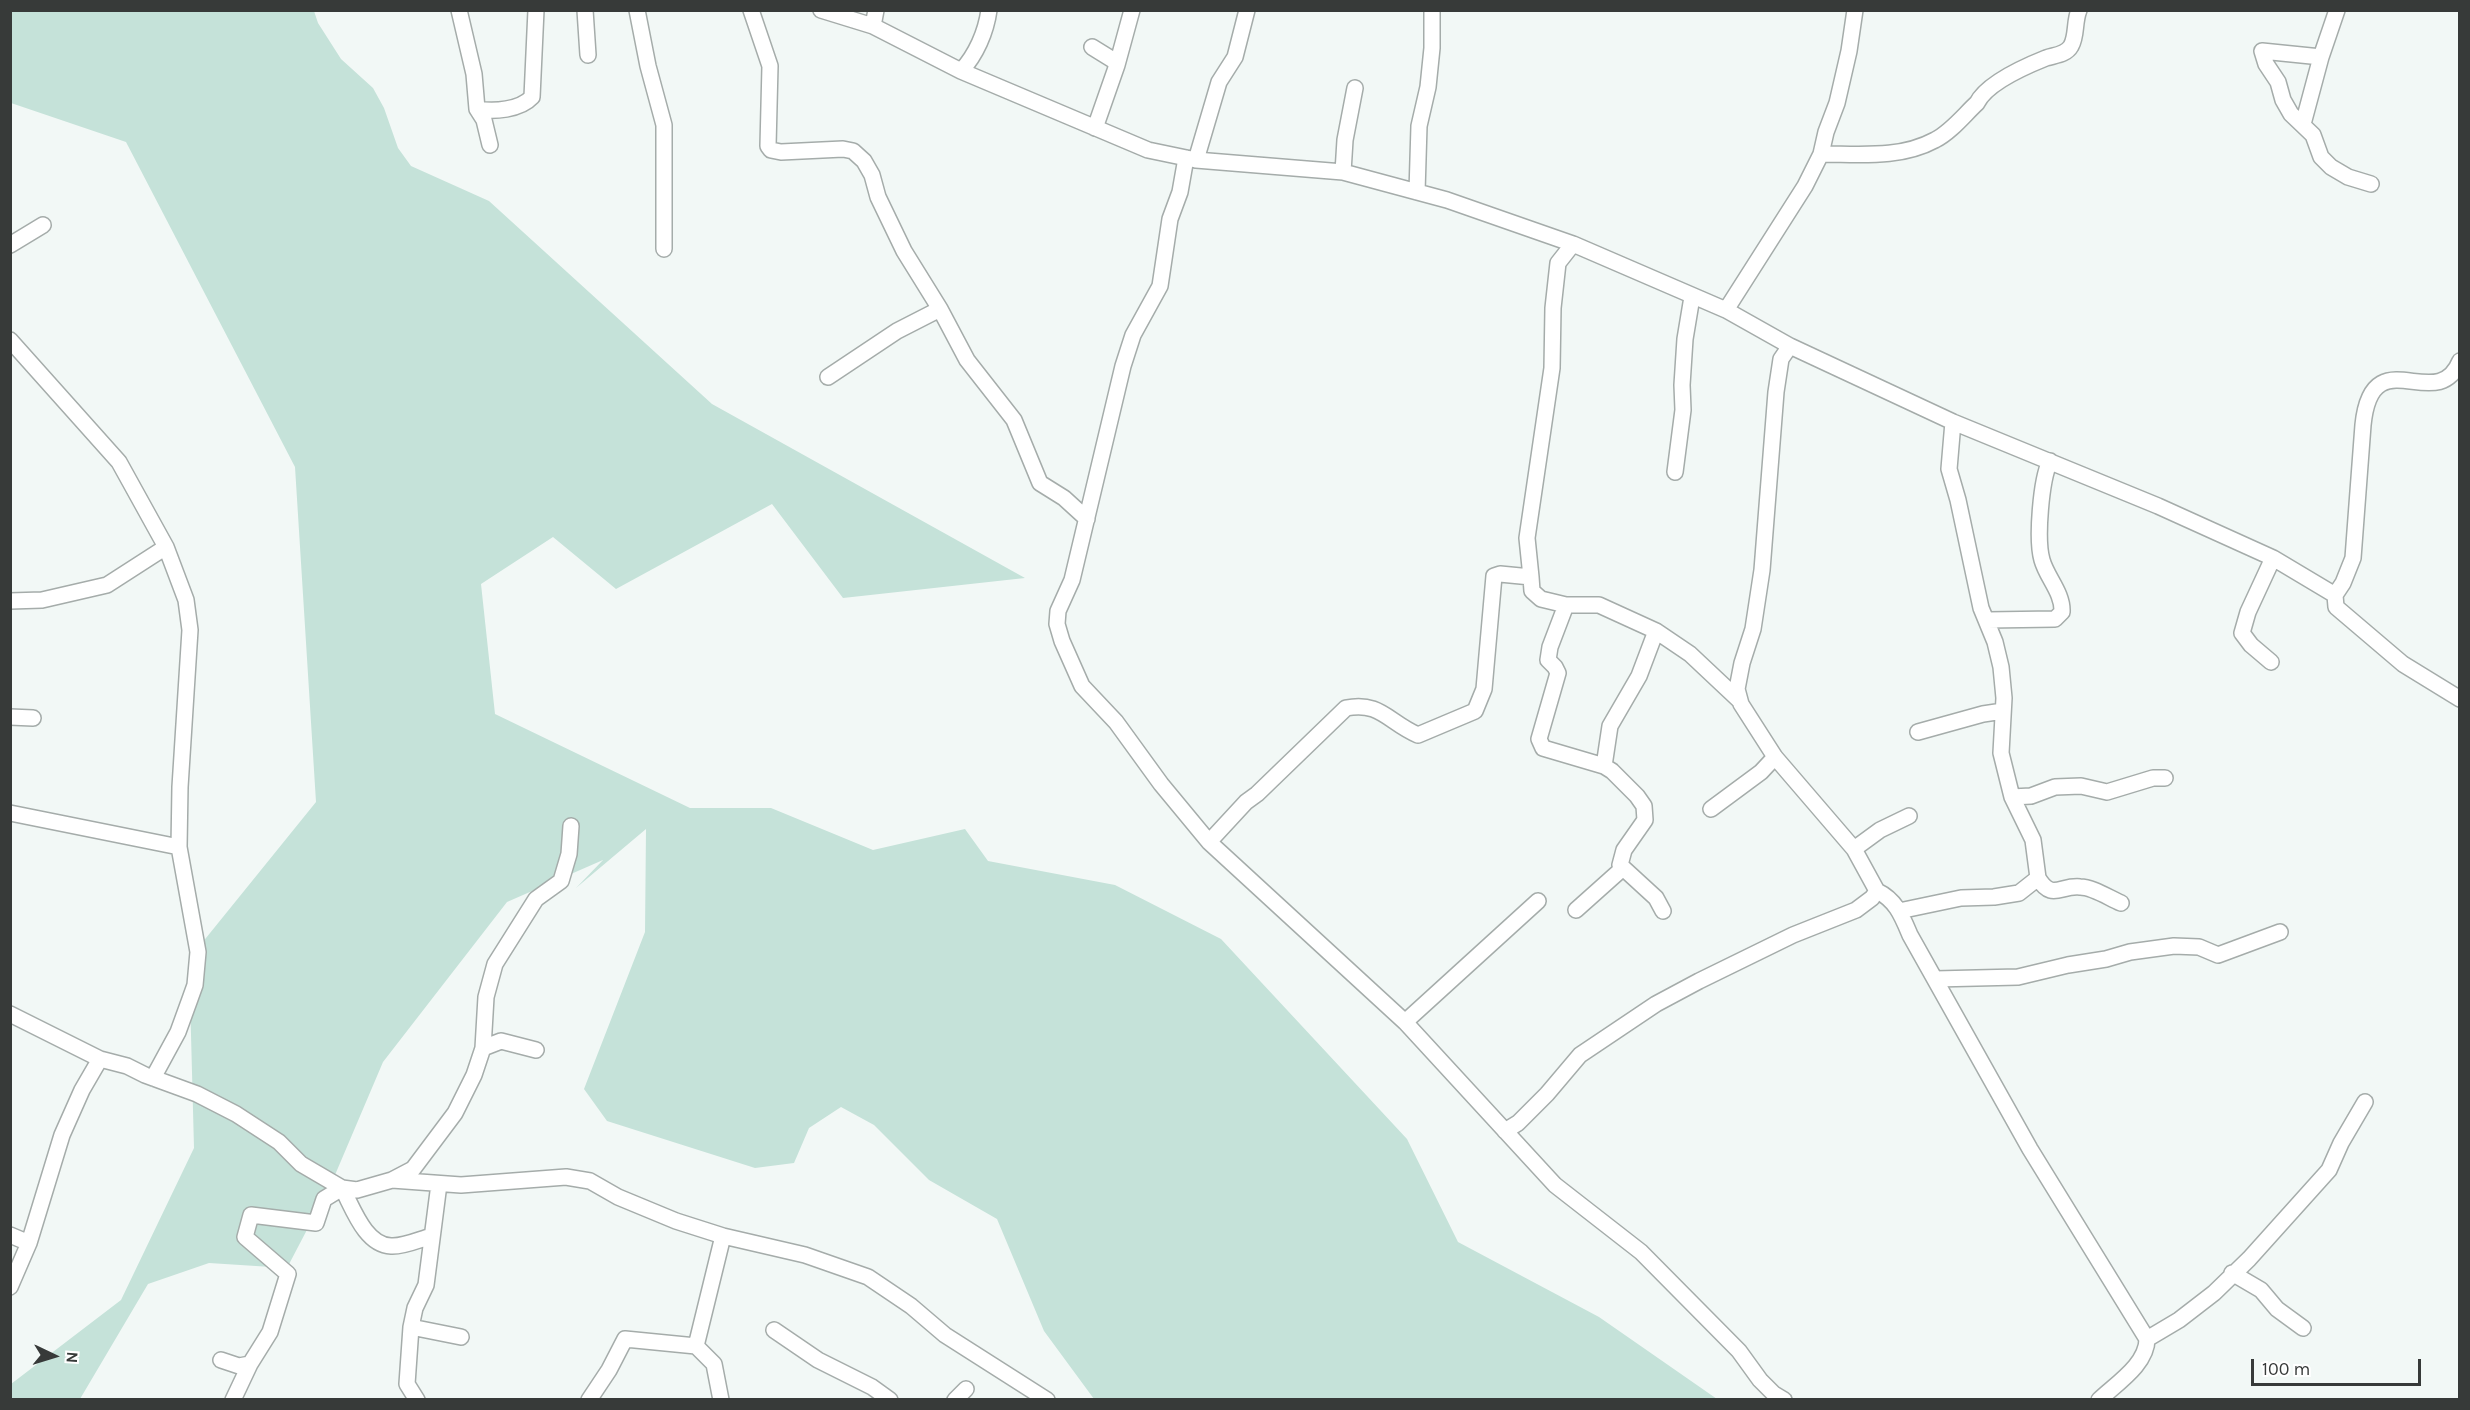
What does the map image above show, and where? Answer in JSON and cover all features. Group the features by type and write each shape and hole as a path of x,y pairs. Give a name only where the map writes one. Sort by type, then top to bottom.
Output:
{"street":[{"path":"459,10 474,74 477,109 484,120 489,145"},
{"path":"477,109 485,111 516,107 532,97 536,10"},
{"path":"585,10 588,55"},
{"path":"637,10 648,66 664,125 664,249"},
{"path":"751,10 770,66 768,146 771,150 781,152 843,149 853,151 864,161 872,175 878,197 904,251 940,309 967,360 1014,420 1040,483 1064,498 1087,519"},
{"path":"873,26 876,10"},
{"path":"961,70 969,63 978,44 989,10"},
{"path":"1095,128 1117,65 1132,10"},
{"path":"1247,10 1235,57 1219,82 1170,219 1160,285 1133,335 1072,580 1058,611 1057,624 1062,641 1082,686 1116,722 1161,784 1209,842 1405,1022 1555,1185 1648,1259 1738,1351 1760,1380 1784,1400"},
{"path":"1417,192 1419,126 1428,87 1432,48 1432,10"},
{"path":"1726,310 1805,186 1821,154 1845,69 1855,10"},
{"path":"1821,154 1890,154 1907,151 1937,139 1977,103 1981,95 2015,71 2066,52 2072,45 2075,20 2079,10"},
{"path":"2303,124 2321,57 2337,10"},
{"path":"831,12 873,26 961,70 1148,150 1191,159 1343,172 1447,200 1573,244 1726,310 1791,346 1953,422 2050,461 2273,558 2335,596"},
{"path":"1092,47 1117,65"},
{"path":"2321,57 2262,51 2266,64 2278,82 2283,100 2291,114 2313,135 2321,157 2331,167 2348,177 2371,184"},
{"path":"1343,172 1345,140 1355,88"},
{"path":"10,245 44,225"},
{"path":"1573,244 1558,263 1553,308 1552,368 1527,538 1532,591 1541,599 1566,606 1599,605 1656,632 1689,654 1740,700 1775,757 1854,849 1877,891 1888,896 1899,910 1910,934 2030,1149 2059,1192 2147,1339 2147,1352 2140,1361 2099,1400"},
{"path":"1675,472 1683,410 1685,339 1692,297"},
{"path":"828,377 897,331 940,309"},
{"path":"10,340 119,462 166,547 186,600 190,630 180,787 179,847 198,952 195,985 178,1032 153,1078"},
{"path":"1741,704 1737,689 1742,663 1754,629 1762,570 1776,392 1781,359 1791,346"},
{"path":"2460,361 2450,376 2440,382 2418,383 2397,379 2378,385 2369,395 2362,425 2353,558 2335,596 2336,608 2403,664 2460,699"},
{"path":"1953,422 1949,469 1958,500 1981,608 1988,620 2001,667 2003,711 2001,753 2012,797 2032,840 2038,878 2045,889 2050,891 2082,886 2121,903"},
{"path":"1988,620 2055,619 2062,612 2062,603 2042,559 2040,546 2042,492 2046,469 2050,461"},
{"path":"10,601 42,600 107,585 166,547"},
{"path":"2271,662 2250,645 2242,633 2248,612 2273,558"},
{"path":"1209,842 1246,802 1346,708 1362,705 1374,708 1402,728 1418,735 1475,711 1484,689 1494,576 1500,574 1531,576"},
{"path":"1566,606 1550,647 1548,660 1558,674 1539,739 1544,748 1604,766 1637,796 1644,806 1645,820 1624,850 1620,865 1656,898 1663,911"},
{"path":"1604,766 1610,726 1639,675 1656,632"},
{"path":"1918,732 1983,714 2003,711"},
{"path":"10,717 33,718"},
{"path":"1711,809 1761,772 1775,757"},
{"path":"2012,797 2031,796 2055,787 2081,786 2107,792 2153,778 2165,778"},
{"path":"10,813 179,847"},
{"path":"1854,849 1880,830 1909,816"},
{"path":"10,1014 100,1059 127,1066 197,1094 236,1114 279,1142 302,1164 342,1188 357,1190 392,1180 413,1169 455,1113 474,1075 483,1048 486,997 495,964 536,899 561,881 569,854 571,826"},
{"path":"1576,910 1623,868"},
{"path":"1899,910 1961,898 1994,897 2019,893 2038,878"},
{"path":"1505,1131 1518,1123 1547,1094 1580,1055 1656,1004 1698,981 1793,936 1856,910 1872,898 1877,891"},
{"path":"1405,1022 1538,901"},
{"path":"1935,979 2018,977 2068,964 2174,946 2199,947 2218,955 2280,932"},
{"path":"483,1048 501,1041 536,1050"},
{"path":"10,1287 29,1243 62,1135 82,1090 100,1059"},
{"path":"2147,1339 2214,1293 2232,1273 2249,1259 2329,1170 2341,1143 2365,1102"},
{"path":"392,1180 439,1184 495,1184 566,1177 590,1181 618,1197 676,1221 723,1236 805,1255 868,1277 911,1306 945,1335 1047,1400"},
{"path":"417,1400 407,1384 411,1327 415,1308 426,1286 439,1184"},
{"path":"342,1188 375,1242 392,1246 432,1236"},
{"path":"233,1400 250,1364 270,1332 288,1274 245,1237 250,1215 316,1223 324,1199 328,1194 342,1188"},
{"path":"10,1235 29,1243"},
{"path":"696,1346 723,1236"},
{"path":"2232,1273 2261,1290 2277,1309 2303,1328"},
{"path":"411,1327 461,1337"},
{"path":"774,1330 818,1360 872,1387 890,1400"},
{"path":"589,1400 625,1340 696,1346 714,1364 721,1400"},
{"path":"220,1360 239,1366 250,1364"}],"green space":[{"path":"11,11 314,11 318,23 341,59 373,88 384,108 398,148 411,166 489,201 712,404 1025,578 843,598 772,504 616,589 553,537 481,584 495,714 690,808 771,808 873,850 965,829 988,861 1115,885 1221,939 1407,1139 1458,1242 1599,1317 1717,1399 1094,1399 1044,1331 997,1219 929,1180 874,1125 841,1107 809,1128 794,1163 755,1168 607,1121 584,1089 645,932 646,829 576,888 603,860 507,902 383,1062 332,1182 287,1268 209,1263 148,1284 80,1399 11,1399 11,1384 121,1300 194,1148 189,959 316,802 295,467 126,142 11,103"}]}
